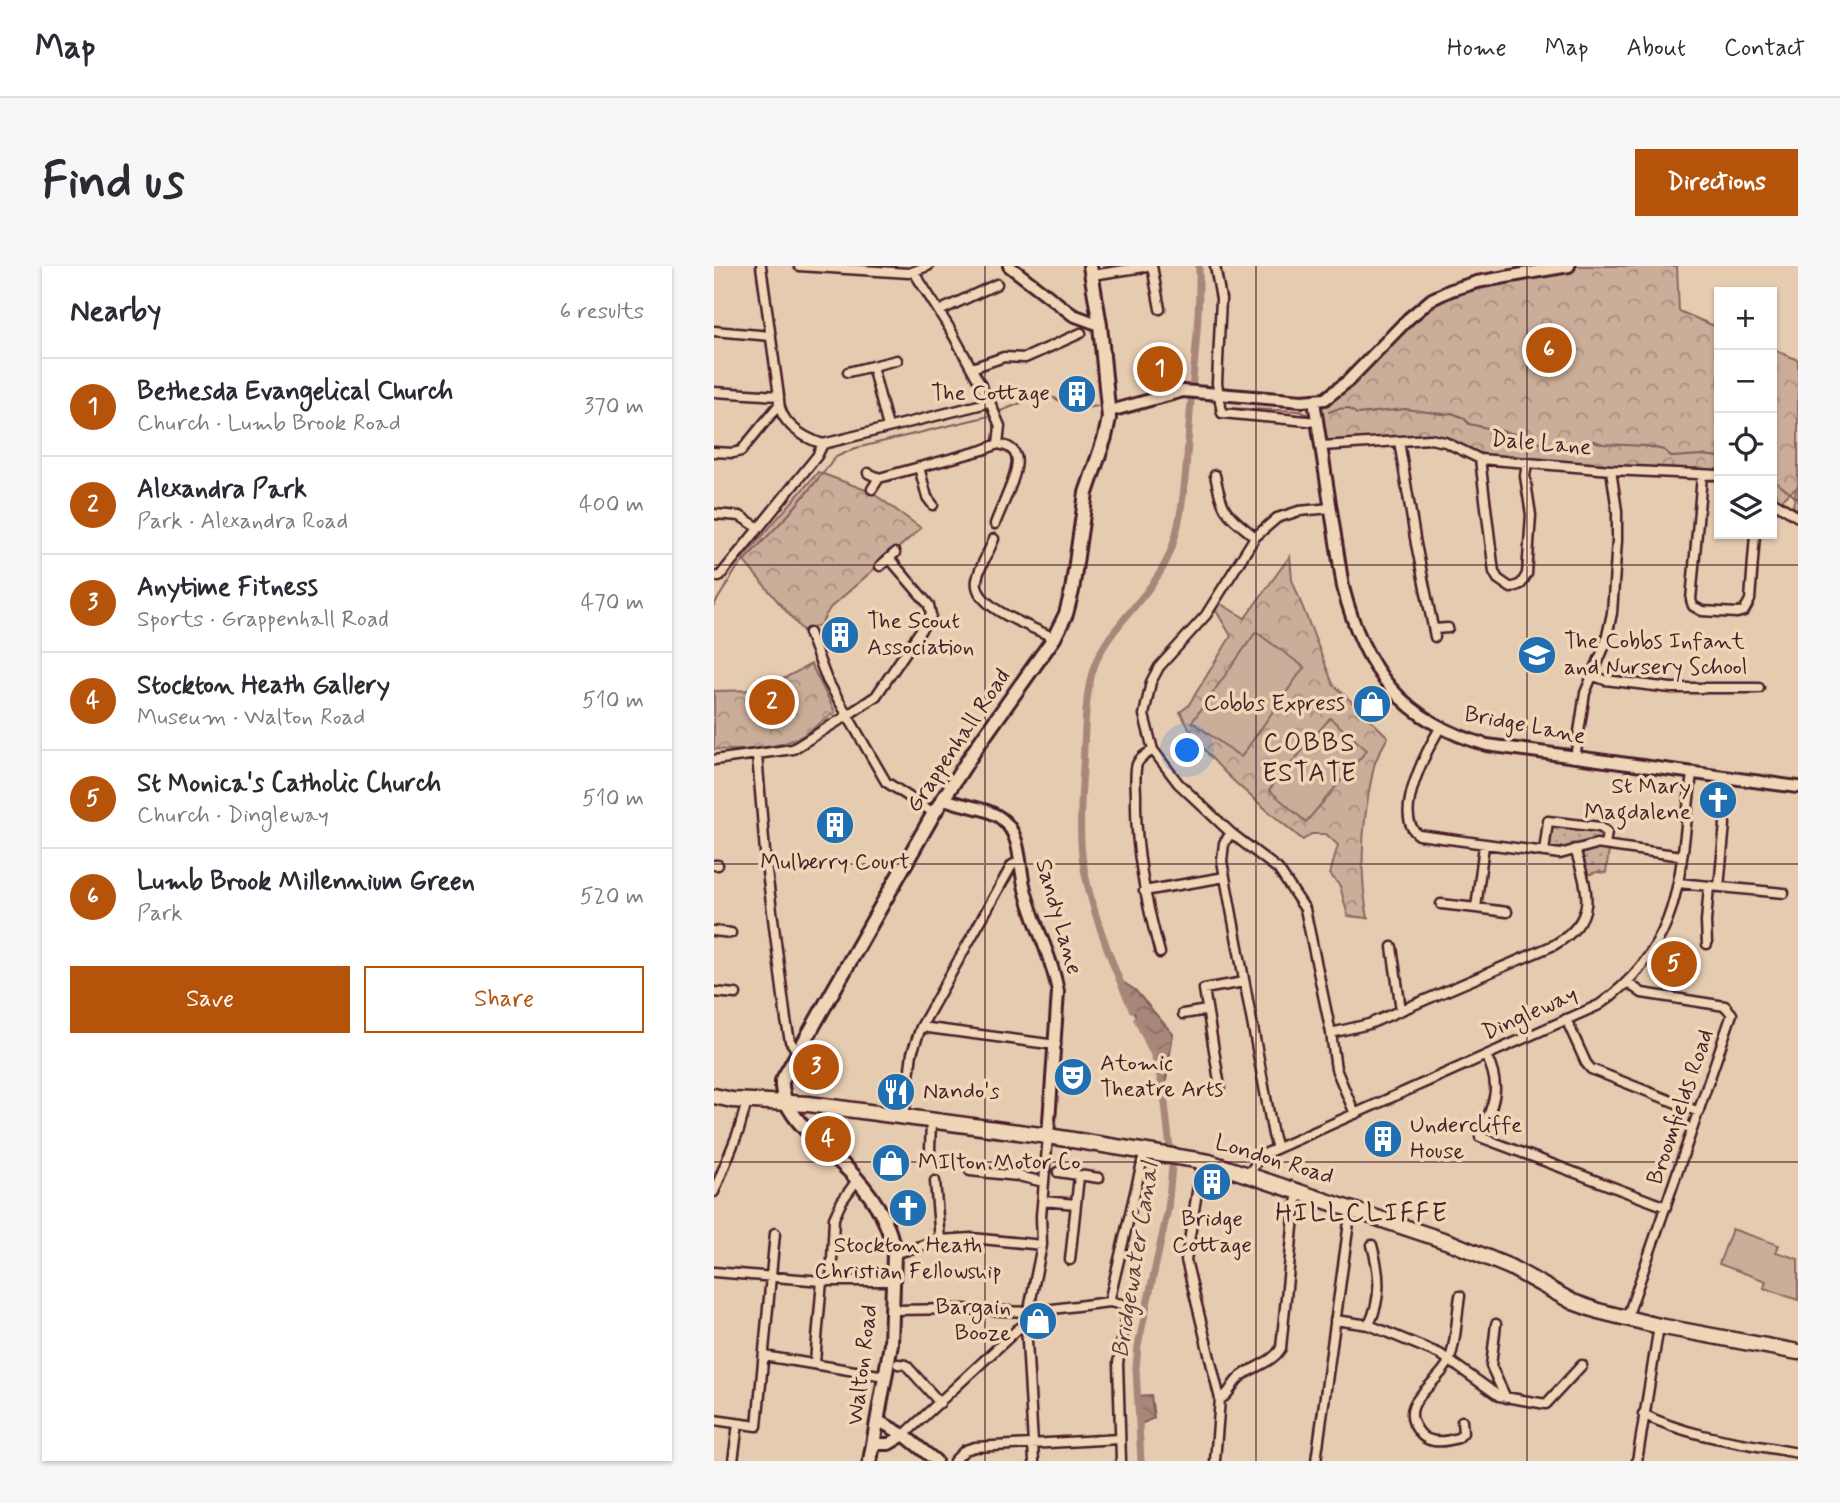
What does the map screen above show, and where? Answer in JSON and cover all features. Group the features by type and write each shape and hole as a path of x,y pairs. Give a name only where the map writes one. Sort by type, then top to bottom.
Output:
{"highway":[{"name":"London Road","path":"714,1096 747,1101 786,1102 1048,1136 1202,1161 1452,1243 1500,1262 1573,1302 1659,1326 1798,1352"}],"main road":[{"name":"Grappenhall Road","path":"786,1102 790,1096 787,1074 797,1052 943,798 1054,638 1069,603 1086,493 1107,433 1110,411 1091,271"},
{"name":"Walton Road","path":"786,1102 805,1128 857,1180 882,1217 892,1240 894,1254 891,1343 870,1461"}],"street":[{"path":"761,266 779,396 778,406 789,425 823,444 983,404 989,400"},
{"path":"799,266 914,272 928,266"},
{"path":"1009,266 1073,314 1100,325"},
{"path":"1091,271 1152,266 1160,309"},
{"path":"1216,266 1221,299 1219,398 1222,413 1318,422"},
{"path":"1110,411 1178,392 1219,398 1314,401 1325,399 1336,392 1409,319 1433,299 1477,282 1569,266"},
{"path":"914,272 989,400 1000,426 998,444"},
{"path":"939,311 997,284"},
{"path":"714,331 771,336"},
{"path":"972,368 1004,357 1025,358 1082,333"},
{"path":"848,372 897,360"},
{"path":"872,366 887,427"},
{"path":"714,392 779,396"},
{"name":"Bridge Lane","path":"1314,401 1343,587 1356,632 1366,652 1393,690 1413,710 1461,738 1487,745 1798,787"},
{"path":"714,452 741,451 778,406"},
{"name":"Dale Lane","path":"1321,446 1438,440 1480,459 1714,475"},
{"path":"1399,441 1434,633 1448,628"},
{"path":"714,576 719,577 817,456 823,444"},
{"path":"868,473 879,478 998,444 1012,449 1016,455 1017,467 995,524"},
{"path":"1480,459 1493,572 1511,588 1521,584 1527,574 1531,515 1525,476 1527,463"},
{"path":"919,467 927,497 933,505"},
{"path":"1575,758 1585,693 1605,645 1614,597 1617,528 1611,470"},
{"path":"1215,475 1222,506 1231,518 1255,537"},
{"path":"1702,476 1691,600 1693,606 1702,611 1744,611 1750,600 1755,539"},
{"path":"872,489 879,478"},
{"path":"1777,504 1798,517"},
{"path":"1331,508 1298,511 1277,518 1255,537 1206,615 1159,667 1151,682 1144,715 1153,750 1178,783 1231,833 1278,869 1305,909 1336,1069 1355,1114"},
{"path":"714,514 740,516 759,528"},
{"path":"994,539 977,579 978,590 997,610 1019,624 1054,638"},
{"path":"714,760 793,749 876,696 932,612 892,556 880,566"},
{"path":"808,633 827,680 886,782 934,813"},
{"path":"1591,675 1605,680 1671,688 1759,688"},
{"path":"1440,728 1414,779 1409,822 1412,830 1419,835 1560,854 1585,845 1605,845 1682,856"},
{"path":"1153,750 1140,758 1136,777 1139,850 1144,891 1160,953"},
{"path":"757,755 766,864 786,1020 790,1041 797,1052"},
{"name":"Dingleway","path":"1249,1175 1261,1156 1599,1005 1628,982 1643,966 1671,914 1678,883 1692,774"},
{"name":"Sandy Lane","path":"943,798 987,812 1004,821 1013,833 1031,910 1057,983 1059,1002 1048,1136"},
{"path":"1544,852 1548,821 1600,827 1607,832 1605,845"},
{"path":"1719,887 1725,824"},
{"path":"1231,833 1222,850 1225,877 1277,1148"},
{"path":"1476,908 1484,845"},
{"path":"1331,1033 1369,1024 1570,936 1580,925 1587,907 1588,889 1574,849"},
{"path":"904,1117 912,1053 921,1027 1012,865 1020,862"},
{"path":"1144,891 1225,877"},
{"path":"1678,883 1784,893"},
{"path":"1707,944 1709,886"},
{"path":"1441,904 1507,912"},
{"path":"714,931 731,933"},
{"path":"1392,947 1401,1010"},
{"path":"1220,1087 1204,989 1244,982"},
{"name":"Broomfields Road","path":"1627,1318 1730,1024 1731,1010 1721,1005 1642,993 1628,982"},
{"path":"714,992 736,994"},
{"path":"1183,1014 1207,1010"},
{"path":"1566,1019 1591,1069 1699,1112"},
{"path":"921,1027 1056,1045"},
{"path":"1486,1055 1495,1074 1496,1089 1480,1137 1666,1208"},
{"path":"714,1192 739,1130 747,1101"},
{"path":"930,1150 931,1121"},
{"path":"1034,1461 1026,1324 1042,1245 1048,1136"},
{"path":"1109,1302 1145,1150"},
{"path":"1202,1161 1186,1259 1220,1399 1214,1446 1215,1461"},
{"path":"970,1171 1018,1176 1044,1182"},
{"path":"1058,1172 1099,1178"},
{"path":"1071,1260 1079,1175"},
{"path":"815,1362 834,1218 857,1180"},
{"path":"935,1181 940,1240"},
{"path":"1220,1399 1226,1397 1237,1379 1273,1357 1281,1348 1295,1207 1299,1191"},
{"path":"1043,1201 1076,1204"},
{"path":"1316,1461 1352,1208"},
{"path":"714,1420 757,1426 775,1233"},
{"path":"894,1254 940,1240 972,1238 1042,1245"},
{"path":"1369,1325 1378,1303 1379,1266 1372,1245"},
{"path":"714,1272 826,1281 893,1281"},
{"path":"1460,1297 1450,1360 1418,1398 1411,1409 1411,1420 1423,1438 1434,1442 1458,1438 1463,1433 1462,1421"},
{"path":"893,1310 1028,1312 1109,1302 1128,1306 1118,1363 1121,1461"},
{"path":"1335,1320 1369,1325 1440,1354 1499,1396 1506,1398 1546,1404 1582,1365"},
{"path":"874,1444 889,1444 904,1435 1026,1324"},
{"path":"1496,1324 1491,1366 1506,1398"},
{"path":"1637,1461 1659,1326"},
{"path":"764,1356 815,1362 885,1376"},
{"path":"898,1364 906,1365 940,1403"},
{"path":"1643,1414 1693,1433 1798,1453"},
{"path":"877,1420 904,1435 936,1461"},
{"path":"733,1461 738,1424"},
{"path":"954,1461 965,1450 975,1447 1119,1440"}],"green space":[{"path":"1550,266 1677,266 1679,311 1714,326 1714,474 1498,461 1445,442 1322,446 1314,401 1356,371 1447,292"},
{"path":"1777,351 1798,360 1798,510 1793,506 1796,488 1777,504"},
{"path":"818,472 871,492 921,528 830,608 820,625 803,631 742,559"},
{"path":"1290,556 1292,580 1333,684 1388,737 1374,766 1367,804 1363,880 1368,918 1348,916 1340,886 1330,874 1338,845 1326,834 1311,834 1303,840 1269,812 1219,766 1191,731 1180,712 1188,706 1231,636 1215,609 1219,603 1245,618"},
{"path":"1256,632 1304,667 1241,757 1192,722"},
{"path":"811,664 835,712 808,733 788,742 757,749 714,749 714,691 762,690"},
{"path":"1330,718 1367,750 1306,822 1269,790"},
{"path":"1554,825 1596,830 1602,834 1602,840 1550,850 1550,829"},
{"path":"1597,849 1609,850 1606,873 1587,875 1582,855"},
{"path":"1732,1229 1779,1245 1776,1252 1798,1259 1798,1300 1764,1288 1766,1281 1719,1264"}],"water":[{"path":"1118,979 1135,990 1173,1034 1164,1094 1155,1057"},
{"path":"1151,1395 1154,1418 1139,1425 1137,1396"}],"waterway":[{"name":"Bridgewater Canal","path":"1132,1009 1100,927 1083,862 1080,819 1087,702 1097,659 1114,631 1156,579 1176,535 1186,465 1198,321 1199,266"},
{"path":"1128,400 1171,388"},
{"path":"998,412 1039,396 1054,398 1078,409 1098,406"},
{"path":"1207,398 1216,404"},
{"path":"1225,408 1300,411 1310,416"},
{"path":"1329,412 1348,408 1357,414 1405,409 1452,413 1464,418 1469,424 1515,434 1532,442 1557,446 1594,441 1603,444 1646,446 1664,450 1672,457 1714,456"},
{"path":"714,605 737,568 789,514 836,457 856,448 989,416"},
{"path":"1777,483 1798,499"},
{"name":"Bridgewater Canal","path":"1137,1019 1155,1057 1164,1094 1172,1167 1168,1209 1138,1346 1136,1368 1141,1461"}],"place":[{"name":"Lumb Brook Millennium Green","path":"1549,350"},
{"name":"Bethesda Evangelical Church","path":"1160,369"},
{"name":"The Cottage","path":"1077,394"},
{"name":"The Scout Association","path":"840,635"},
{"name":"The Cobbs Infant and Nursery School","path":"1537,655"},
{"name":"Alexandra Park","path":"772,702"},
{"name":"Cobbs Express","path":"1372,704"},
{"name":"St Mary Magdalene","path":"1718,800"},
{"name":"Mulberry Court","path":"835,825"},
{"name":"St Monica's Catholic Church","path":"1674,964"},
{"name":"Anytime Fitness","path":"816,1067"},
{"name":"Atomic Theatre Arts","path":"1073,1077"},
{"name":"Nando's","path":"896,1092"},
{"name":"Stockton Heath Gallery","path":"828,1139"},
{"name":"Undercliffe House","path":"1383,1139"},
{"name":"MIlton Motor Co","path":"891,1163"},
{"name":"Bridge Cottage","path":"1212,1182"},
{"name":"Stockton Heath Christian Fellowship","path":"908,1208"},
{"name":"Bargain Booze","path":"1038,1321"}],"district":[{"name":"COBBS ESTATE","path":"1310,759"},
{"name":"HILLCLIFFE","path":"1362,1214"}]}
